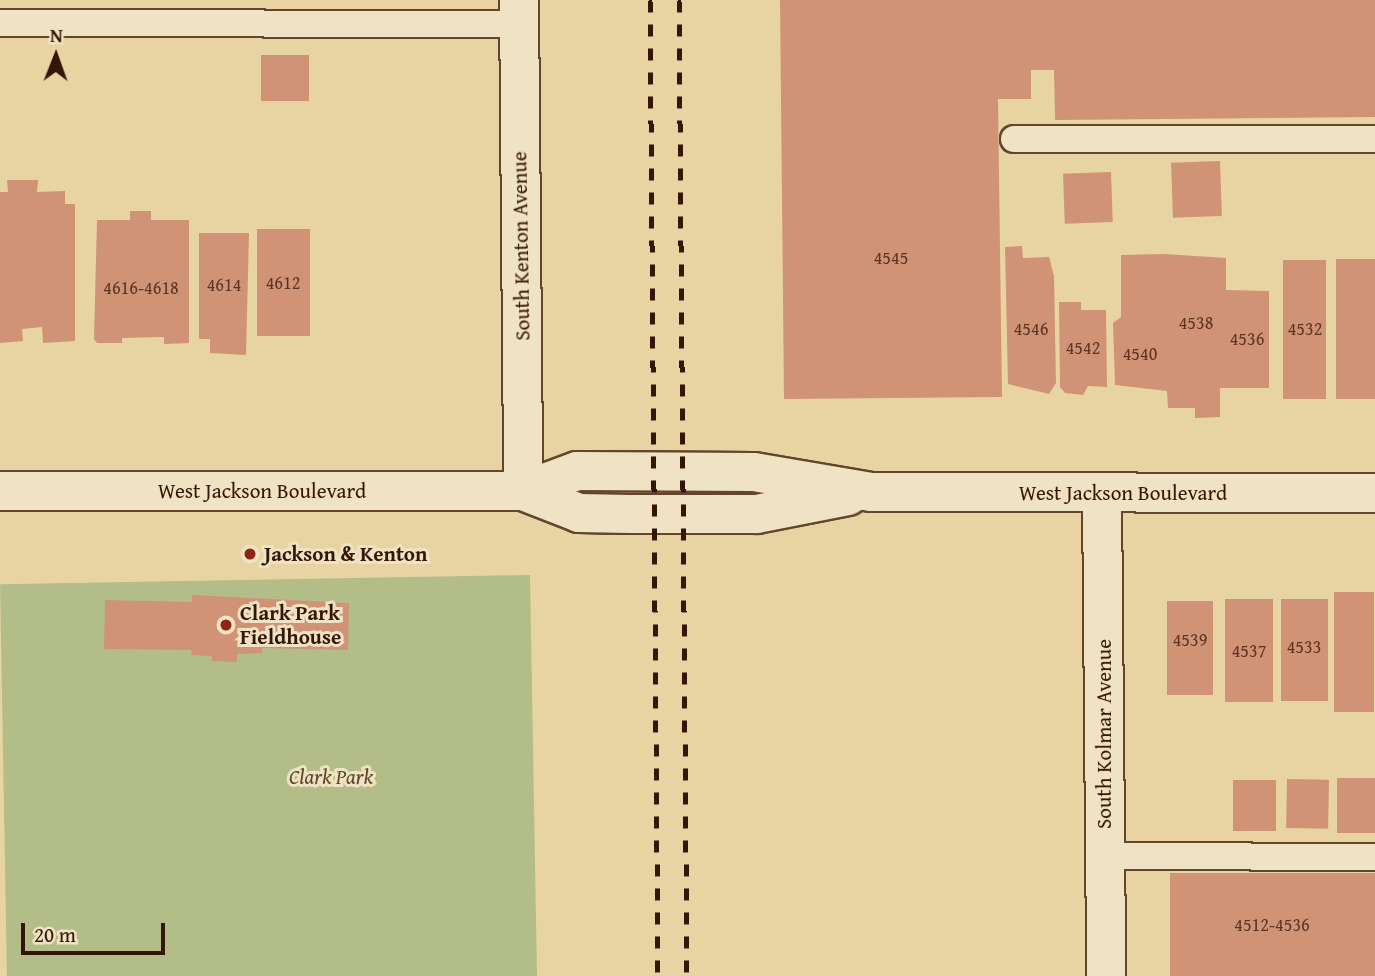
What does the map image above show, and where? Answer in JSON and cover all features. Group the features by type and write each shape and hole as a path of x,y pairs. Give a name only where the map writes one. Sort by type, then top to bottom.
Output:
{"street":[{"name":"South Kenton Avenue","path":"519,12 523,491"},
{"name":"West Jackson Boulevard","path":"0,491 523,491 579,513 630,514 757,514 871,492 1375,493"},
{"name":"South Kolmar Avenue","path":"1102,493 1106,976"}],"lane":[{"path":"0,23 519,12"},
{"path":"1014,139 1375,139"},
{"path":"1105,856 1375,857"}],"green space":[{"name":"Clark Park","path":"530,575 537,976 7,976 0,584"}],"building":[{"path":"780,0 1375,0 1375,117 1055,120 1054,70 1031,70 1031,99 998,99 1002,397 784,399"},
{"path":"261,55 309,55 309,101 261,101"},
{"path":"1220,161 1222,216 1173,218 1171,163"},
{"path":"1111,172 1113,222 1065,224 1063,174"},
{"path":"7,180 38,180 37,192 65,191 65,204 75,204 75,341 43,343 42,327 22,329 23,341 0,343 0,192 8,192"},
{"path":"130,211 151,211 151,220 189,220 189,343 164,344 164,337 122,338 122,343 97,343 94,339 97,220 130,220"},
{"path":"257,229 310,229 310,336 257,336"},
{"path":"199,233 249,233 246,355 210,353 210,339 199,339"},
{"path":"1022,246 1023,258 1049,257 1054,276 1056,383 1049,394 1008,384 1005,247"},
{"path":"1164,254 1226,258 1226,290 1269,291 1269,388 1220,388 1220,417 1195,418 1195,408 1168,408 1167,391 1115,385 1113,323 1121,317 1121,255"},
{"path":"1336,259 1375,259 1375,399 1336,399"},
{"path":"1283,260 1326,260 1326,399 1283,399"},
{"path":"1059,302 1081,302 1081,310 1106,310 1107,387 1088,386 1083,395 1065,393 1060,387"},
{"path":"1334,592 1374,592 1374,712 1334,712"},
{"name":"Clark Park Fieldhouse","path":"192,595 349,603 348,650 262,648 262,653 237,654 237,662 212,661 212,656 191,655 192,650 104,649 105,600 192,602"},
{"path":"1225,599 1273,599 1273,702 1225,702"},
{"path":"1281,599 1328,599 1328,701 1281,701"},
{"path":"1167,601 1213,601 1213,695 1167,695"},
{"path":"1337,778 1375,778 1375,833 1337,833"},
{"path":"1287,779 1329,780 1328,829 1286,828"},
{"path":"1233,780 1276,780 1276,831 1233,831"},
{"path":"1170,873 1375,873 1375,976 1170,976"}],"railway":[{"path":"650,0 658,976"},
{"path":"679,0 687,976"}],"place":[{"name":"Jackson & Kenton","path":"250,554"},
{"name":"Clark Park Fieldhouse","path":"226,625"}]}
